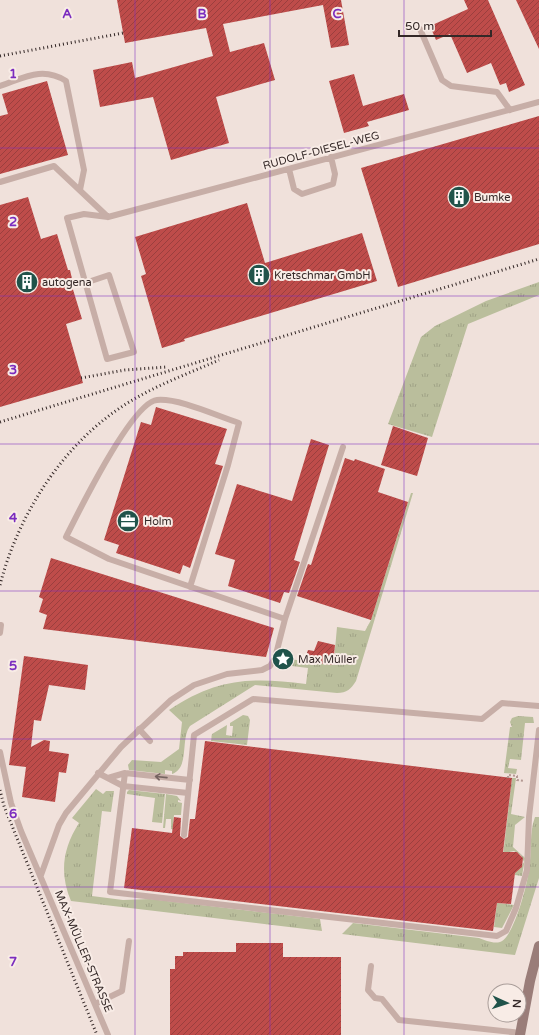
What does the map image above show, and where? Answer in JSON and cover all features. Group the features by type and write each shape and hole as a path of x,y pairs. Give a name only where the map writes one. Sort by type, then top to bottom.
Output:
{"street":[{"path":"521,1034 530,981 539,946"}],"lane":[{"path":"420,29 442,80 451,86 497,92 510,110"},
{"path":"0,86 41,72 56,74 66,81 84,170 80,190"},
{"name":"RUDOLF-DIESEL-WEG","path":"108,217 539,102"},
{"path":"289,169 294,189 302,194 333,184 335,174 331,157"},
{"path":"0,182 54,166 108,217"},
{"path":"85,283 109,275 134,352 107,360 85,283 67,218 84,214 108,217"},
{"path":"190,587 228,466 239,422 169,400 155,400 143,408 131,420 90,488 66,537 109,559 190,587 285,619"},
{"path":"41,875 59,825 66,813 98,773 159,710 194,685 227,674 262,670 270,666 275,658 285,619 343,447"},
{"path":"0,633 1,625"},
{"path":"184,835 194,735 253,698 482,719 502,703 539,706"},
{"path":"139,729 150,741"},
{"path":"124,774 110,892 497,936 506,931 516,908 527,870 533,782 539,730"},
{"name":"MAX-MÜLLER-STRASSE","path":"0,752 11,803 30,854 41,875 108,1035"},
{"path":"98,773 123,786 188,793"},
{"path":"108,778 124,774 190,780"},
{"path":"95,1004 122,991 129,941"},
{"path":"371,966 368,990 375,998 382,999 399,1020 521,1034"}],"path":[{"path":"508,778 508,776 517,776 517,780 533,782"}],"green space":[{"path":"539,282 539,295 468,324 432,437 388,424 421,337 435,326 486,301"},
{"path":"411,493 413,493 356,681 350,688 346,691 337,693 255,685 190,726 187,732 183,760 178,771 172,774 172,771 165,770 165,774 129,770 128,765 132,760 161,762 179,749 182,722 169,710 186,699 203,691 235,682 268,681 306,684 308,668 284,665 281,658 336,665 336,660 334,660 337,627 365,631 371,620"},
{"path":"243,715 248,716 250,720 247,745 211,741 212,734 227,725 226,735 232,736 233,726 230,726 230,723"},
{"path":"518,716 533,717 534,723 525,723 521,760 510,759 508,768 517,769 516,774 504,773 510,727 512,727 510,722 512,718"},
{"path":"512,778 516,778 511,814 525,817 515,825 513,847 525,858 522,876 515,875 515,871 520,869 524,862 521,855 514,851 509,852 501,873"},
{"path":"96,789 103,794 106,791 114,791 111,812 102,811 92,896 123,900 150,899 320,919 322,931 71,901 65,881 64,861 69,842 79,823 72,818"},
{"path":"129,790 165,794 162,823 152,822 155,798 127,794"},
{"path":"166,794 177,796 181,801 178,800 178,802 182,803 181,815 174,815 173,824 179,830 171,829 171,819 166,819 165,828 163,828"},
{"path":"535,817 539,817 539,878 515,955 342,934 353,923 479,938 492,942 500,942 505,939 515,921 523,897 530,863 532,829"},
{"path":"497,903 514,905 502,928 494,927"}],"building":[{"path":"117,0 341,0 349,45 331,48 323,5 223,24 230,52 264,43 275,80 216,97 229,143 171,160 153,97 100,107 93,70 132,62 135,78 213,56 206,28 125,43"},
{"path":"464,0 488,0 525,85 509,92 506,83 500,85 491,63 467,73 450,34 436,40 430,26 468,9"},
{"path":"516,0 539,0 539,49"},
{"path":"354,74 363,106 404,94 409,110 367,122 369,126 344,133 329,81"},
{"path":"47,81 68,155 0,174 0,116 8,114 2,94"},
{"name":"Bumke","path":"539,116 539,244 398,287 361,168"},
{"name":"autogena","path":"28,197 41,239 57,234 68,270 70,270 73,283 71,283 82,319 66,324 83,383 0,407 0,205"},
{"name":"Kretschmar GmbH","path":"247,203 265,263 362,233 377,281 184,339 185,341 162,348 141,276 146,274 135,237"},
{"path":"156,407 227,429 215,464 223,466 190,568 183,565 180,574 116,553 119,545 104,540 141,422 151,425"},
{"path":"393,426 428,438 417,476 381,465"},
{"path":"311,439 329,445 294,560 300,562 289,593 284,592 280,603 228,586 235,560 215,554 237,484 292,501"},
{"path":"345,458 354,461 355,459 385,469 378,492 408,502 371,620 297,596 308,564 311,565"},
{"path":"51,558 274,628 266,657 43,629 47,615 39,612 43,599 39,597"},
{"path":"318,641 335,645 333,665 304,661 308,650 314,651"},
{"path":"24,656 88,665 85,690 49,685 41,721 34,720 31,747 44,740 50,741 49,751 69,754 66,773 59,772 55,802 22,797 26,767 9,765"},
{"path":"205,741 512,778 503,852 517,852 523,858 522,867 515,873 511,904 497,903 493,931 124,888 132,828 172,833 174,817 181,818 180,836 184,839 188,837 190,819 195,819"},
{"path":"236,943 283,943 283,957 341,957 341,1035 170,1035 170,969 175,969 175,956 183,956 183,952 236,952"}],"railway":[{"path":"0,56 123,33"},
{"path":"0,422 539,259"},
{"path":"0,585 9,557 33,503 68,454 111,414 136,398 219,360"},
{"path":"81,378 125,370 166,367"},
{"path":"0,790 4,806 97,1035"}],"place":[{"name":"Bumke","path":"459,197"},
{"name":"Kretschmar GmbH","path":"259,275"},
{"name":"autogena","path":"27,282"},
{"name":"Holm","path":"128,521"},
{"name":"Max Müller","path":"283,659"}]}
